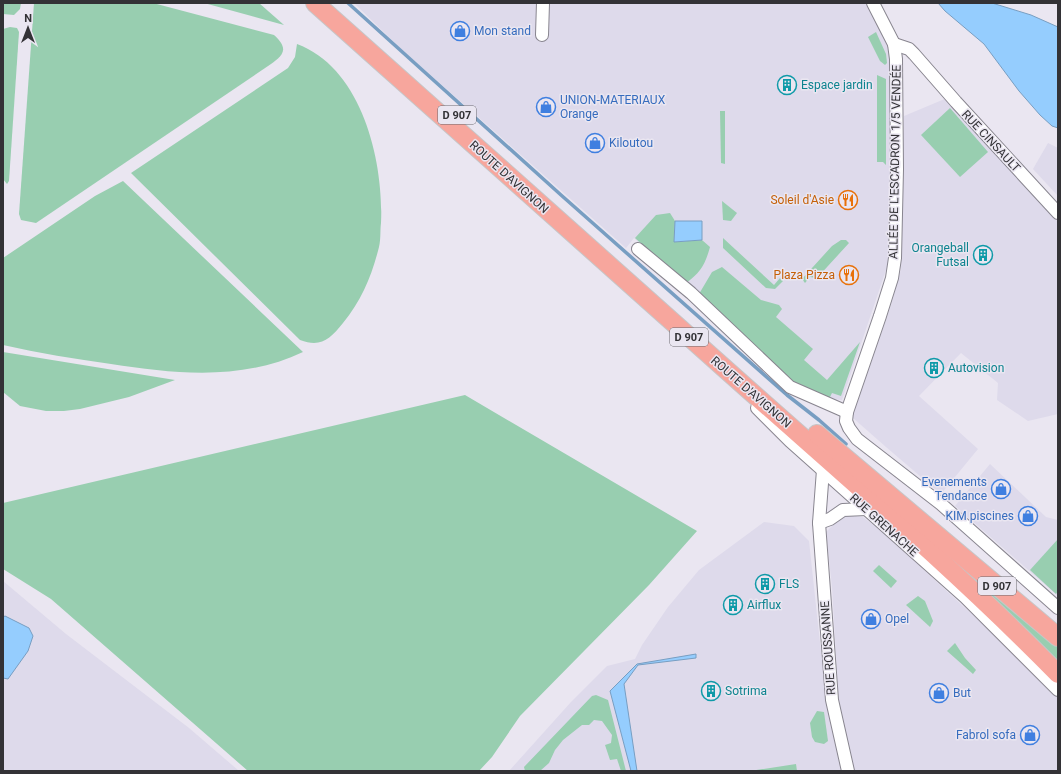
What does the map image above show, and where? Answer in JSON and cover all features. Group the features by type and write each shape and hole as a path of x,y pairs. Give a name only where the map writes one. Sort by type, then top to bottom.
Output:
{"main road":[{"name":"ROUTE D'AVIGNON","path":"315,3 950,569 1058,674"},
{"name":"ROUTE D'AVIGNON","path":"334,3 763,388 1058,637"}],"street":[{"path":"542,35 544,3"},
{"path":"873,3 894,44"},
{"name":"ALLÉE DE L'ESCADRON 1/5 VENDÉE","path":"847,412 880,316 896,258 896,59 894,44"},
{"name":"RUE CINSAULT","path":"894,44 909,49 927,67 956,102 1058,213"},
{"path":"896,59 910,61 927,67"},
{"path":"638,249 691,293 790,388 847,412 846,421 857,439 941,504 1058,608"},
{"name":"RUE GRENACHE","path":"712,358 738,388 790,441 965,597 1058,690"},
{"name":"RUE ROUSSANNE","path":"823,470 818,523 832,700 848,771"},
{"path":"818,523 830,519 843,510 866,509"}],"shaded area":[{"path":"354,3 869,3 892,54 892,235 887,267 842,400 829,399 792,381 634,238 626,248 400,48"},
{"path":"947,98 1058,222 1058,414 1028,421 997,400 998,383 961,353 919,396 978,449 941,494 853,418 853,415 891,305 901,269 904,116"},
{"path":"1048,143 1058,148 1058,196 1033,169"},
{"path":"990,464 1046,517 1058,520 1058,596 955,506"},
{"path":"843,515 863,517 885,534 1016,655 1058,697 1058,771 509,771 571,702 607,666 635,659 642,645 668,607 699,570 764,522 794,526 809,541 826,698 840,721 832,587 826,532"},
{"path":"3,581 66,634 189,728 239,771 3,771"}],"green space":[{"path":"3,3 21,3 20,9 14,15 3,14"},
{"path":"34,3 153,3 274,35 283,47 283,51 282,54 271,64 36,223 21,220 19,214"},
{"path":"204,3 259,3 284,25"},
{"path":"10,27 17,28 19,32 9,181 7,184 3,179 3,29"},
{"path":"876,32 886,54 887,63 885,65 880,61 868,37"},
{"path":"297,44 319,56 338,73 353,95 364,119 373,145 381,198 380,244 366,287 350,314 334,334 329,338 314,343 300,340 131,173 288,68 295,57"},
{"path":"877,75 886,79 886,165 883,162 877,162"},
{"path":"950,108 988,152 960,177 921,135"},
{"path":"720,111 725,111 725,164 721,163"},
{"path":"123,181 303,352 256,368 208,373 135,368 3,345 3,258 95,196"},
{"path":"722,201 737,213 731,221 723,220"},
{"path":"670,213 675,221 674,242 702,240 710,247 702,268 685,284 635,238 656,215"},
{"path":"723,238 774,285 780,278 783,281 775,289 766,288 723,248"},
{"path":"841,240 846,240 849,243 817,278 810,277 805,283 802,279 832,246"},
{"path":"722,267 761,300 779,305 782,309 776,317 813,349 804,360 827,380 860,342 841,396 832,393 829,399 792,381 699,294 712,272"},
{"path":"3,352 175,380 129,397 80,409 46,411 20,406 3,392"},
{"path":"465,395 697,531 649,585 520,716 492,757 479,771 248,771 51,599 3,569 3,503"},
{"path":"875,491 1058,645 1058,668"},
{"path":"1058,539 1058,591 1056,594 1030,570"},
{"path":"879,565 897,581 891,588 873,571"},
{"path":"918,596 925,601 933,621 930,627 906,605"},
{"path":"955,643 965,658 976,670 973,674 947,651"},
{"path":"596,695 608,700 626,771 621,771 617,759 610,760 605,745 611,743 612,735 602,721 594,720 589,725 582,725 563,740 555,750 549,763 540,771 525,771 524,767 592,696"},
{"path":"817,711 824,712 828,741 824,744 815,742 812,737 810,723"},
{"path":"796,764 797,771 750,771"}],"water":[{"path":"938,3 992,3 1031,15 1058,27 1058,128 1052,126 1040,115 1019,91 984,44 945,11"},
{"path":"675,221 702,221 702,240 674,242"},
{"path":"5,616 29,628 33,636 28,651 8,679 3,678 3,617"},
{"path":"696,654 696,658 638,665 624,684 637,771 631,771 610,691 637,664"}],"waterway":[{"path":"348,3 561,195 787,395 819,420 846,444"}],"place":[{"name":"Mon stand","path":"460,31"},
{"name":"Espace jardin","path":"787,85"},
{"name":"UNION-MATERIAUX Orange","path":"546,107"},
{"name":"Kiloutou","path":"595,143"},
{"name":"Soleil d'Asie","path":"848,200"},
{"name":"Orangeball Futsal","path":"983,255"},
{"name":"Plaza Pizza","path":"849,275"},
{"name":"Autovision","path":"934,368"},
{"name":"Evenements Tendance","path":"1001,489"},
{"name":"KIM piscines","path":"1028,516"},
{"name":"FLS","path":"765,584"},
{"name":"Airflux","path":"733,605"},
{"name":"Opel","path":"871,619"},
{"name":"Sotrima","path":"711,691"},
{"name":"But","path":"939,693"},
{"name":"Fabrol sofa","path":"1030,735"}]}
